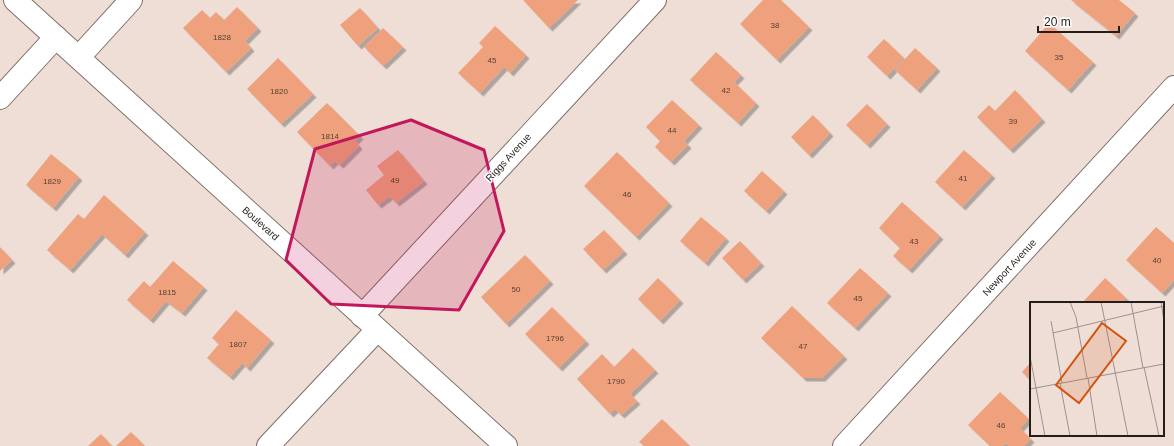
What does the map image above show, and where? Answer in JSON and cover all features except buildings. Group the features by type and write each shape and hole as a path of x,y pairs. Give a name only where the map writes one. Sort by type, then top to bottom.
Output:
{"street":[{"name":"Boulevard","path":"15,0 506,446"},
{"path":"79,57 131,0"},
{"name":"Riggs Avenue","path":"268,446 370,323 655,0"},
{"path":"0,98 56,37"},
{"name":"Newport Avenue","path":"844,446 1174,87"}],"highlighted area":[{"path":"411,120 484,150 504,231 459,310 331,304 286,260 315,149"}]}
